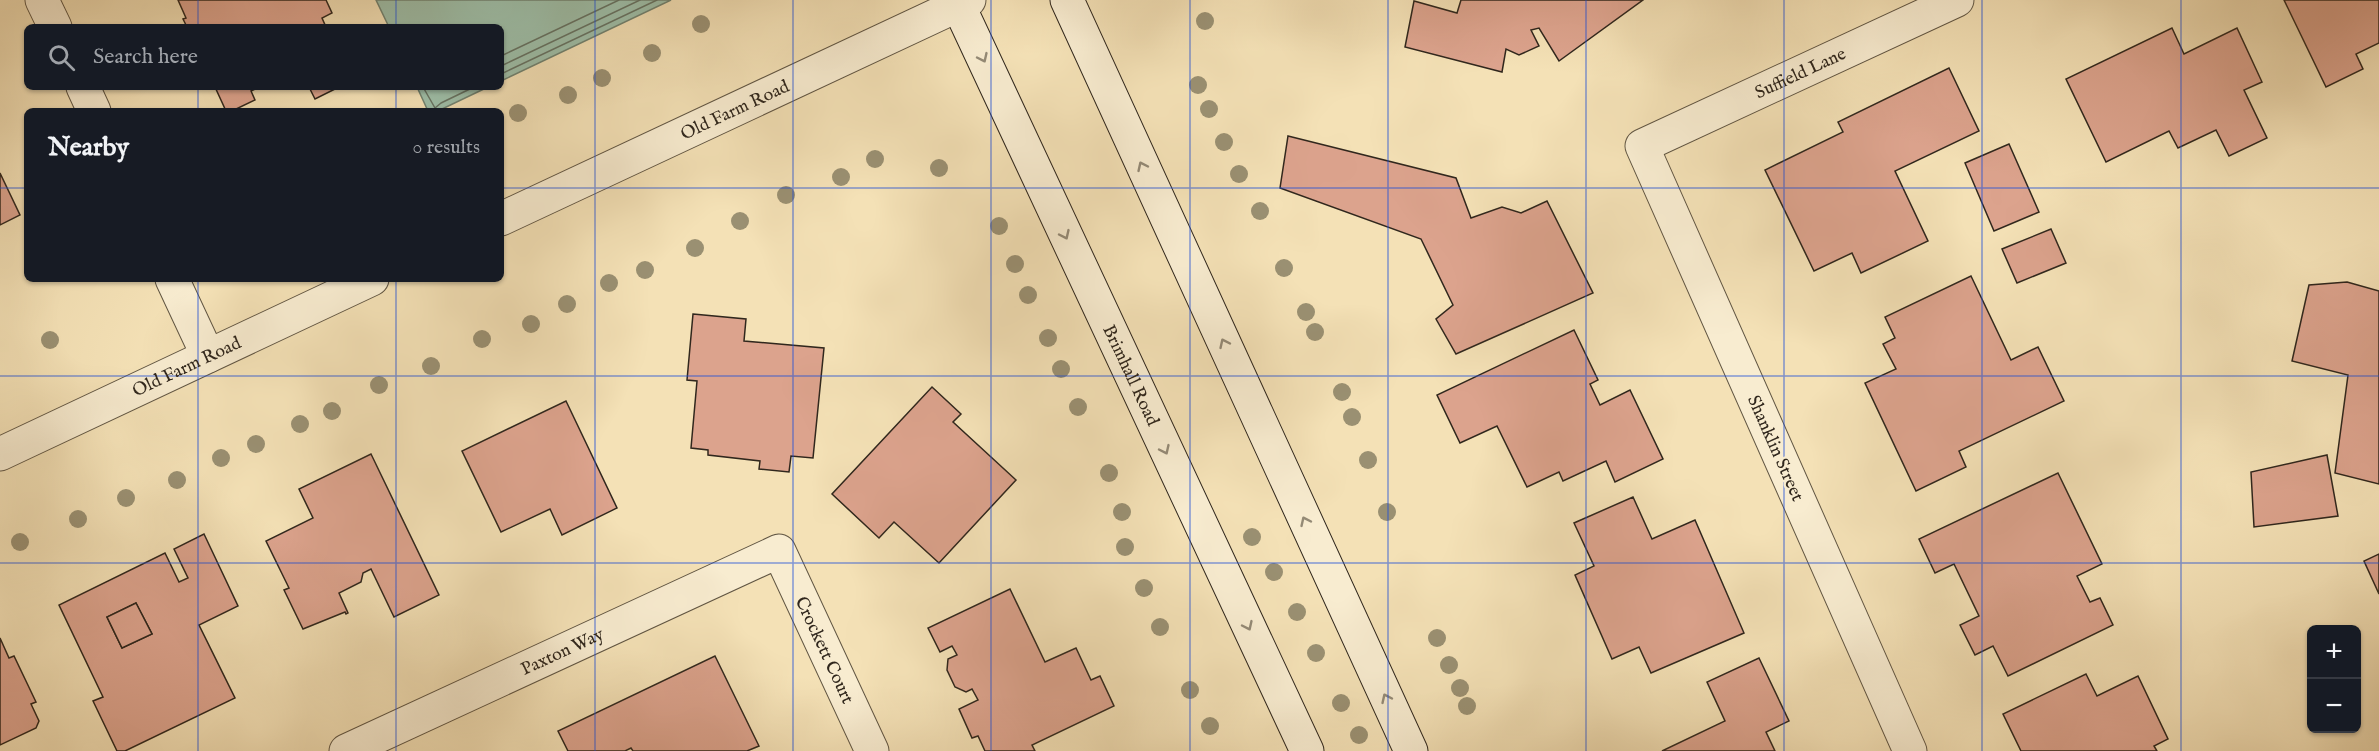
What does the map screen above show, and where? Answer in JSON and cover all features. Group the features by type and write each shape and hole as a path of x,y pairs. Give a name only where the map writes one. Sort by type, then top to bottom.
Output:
{"street":[{"path":"42,0 54,24"},
{"path":"1066,0 1411,751"},
{"name":"Suffield Lane","path":"1642,146 1957,0"},
{"name":"Old Farm Road","path":"504,218 961,2"},
{"name":"Brimhall Road","path":"961,2 1307,751"},
{"path":"84,90 93,108"},
{"name":"Shanklin Street","path":"1642,146 1910,751"},
{"path":"173,282 208,356"},
{"name":"Old Farm Road","path":"0,454 366,282"},
{"name":"Paxton Way","path":"346,751 779,550"},
{"name":"Crockett Court","path":"779,550 872,751"}],"water":[{"path":"376,0 671,0 504,80 504,24 388,24"},
{"path":"418,90 482,90 444,108 427,108"}],"building":[{"path":"178,0 326,0 332,13 322,18 325,24 186,24 183,19 186,18"},
{"path":"1461,0 1643,0 1559,61 1539,28 1531,30 1539,46 1519,55 1506,49 1502,72 1405,47 1414,1 1457,13"},
{"path":"2284,0 2379,0 2379,43 2356,54 2363,69 2326,87"},
{"path":"2172,28 2184,54 2237,28 2262,82 2244,90 2267,138 2229,156 2216,130 2178,148 2169,131 2106,162 2066,79"},
{"path":"1949,68 1979,131 1895,171 1928,241 1861,273 1852,253 1814,271 1765,170 1843,132 1838,122"},
{"path":"216,90 253,90 251,91 255,100 238,108 225,108"},
{"path":"310,90 333,90 315,99"},
{"path":"1288,136 1456,178 1471,218 1502,207 1521,213 1547,201 1593,293 1456,354 1436,319 1453,305 1421,239 1280,188"},
{"path":"2009,144 2039,212 1994,231 1965,163"},
{"path":"0,173 20,215 0,225"},
{"path":"2051,229 2066,263 2017,283 2002,249"},
{"path":"1971,276 2011,360 2038,347 2064,401 1959,451 1966,467 1916,491 1865,383 1896,369 1883,344 1895,338 1885,317"},
{"path":"2347,282 2379,291 2379,484 2335,473 2348,375 2292,361 2309,285"},
{"path":"693,314 746,319 744,341 824,348 813,458 791,456 789,472 759,469 760,461 708,455 708,450 691,448 697,381 687,380"},
{"path":"1574,330 1598,380 1590,384 1600,405 1630,390 1663,459 1615,482 1606,461 1563,481 1559,472 1527,487 1497,426 1460,443 1437,395"},
{"path":"932,387 961,414 953,422 1016,480 939,563 894,522 879,538 832,494"},
{"path":"566,401 617,508 562,535 550,509 501,532 462,451"},
{"path":"371,454 439,595 394,617 371,569 363,573 361,582 339,593 348,613 345,612 303,629 284,590 289,588 266,541 313,518 299,489"},
{"path":"2327,455 2338,516 2254,527 2251,472"},
{"path":"2058,473 2102,564 2077,576 2090,602 2100,598 2113,625 2008,676 1993,646 1975,655 1960,625 1979,616 1954,564 1935,573 1919,539"},
{"path":"1633,497 1652,539 1695,520 1744,633 1651,673 1639,647 1612,659 1575,575 1594,566 1574,523"},
{"path":"204,534 238,606 199,625 235,698 125,751 117,751 93,701 103,697 59,605 165,553 179,582 188,578 174,549","holes":["136,603 152,634 122,648 107,617"]},
{"path":"2379,554 2379,594 2364,561"},
{"path":"1010,589 1045,662 1076,648 1091,680 1100,676 1114,706 1032,745 1035,751 985,751 978,736 972,738 959,709 978,700 972,689 966,692 955,687 947,670 948,659 957,655 952,646 940,652 928,628"},
{"path":"136,603 152,634 122,648 107,617"},
{"path":"0,638 9,658 14,656 36,702 31,704 39,721 36,728 0,745"},
{"path":"715,656 759,746 747,751 633,751 631,748 625,751 568,751 558,731"},
{"path":"1759,658 1789,721 1766,732 1775,751 1662,751 1725,721 1707,682"},
{"path":"2086,674 2097,696 2138,676 2168,739 2154,746 2157,751 2021,751 2003,714"}]}
